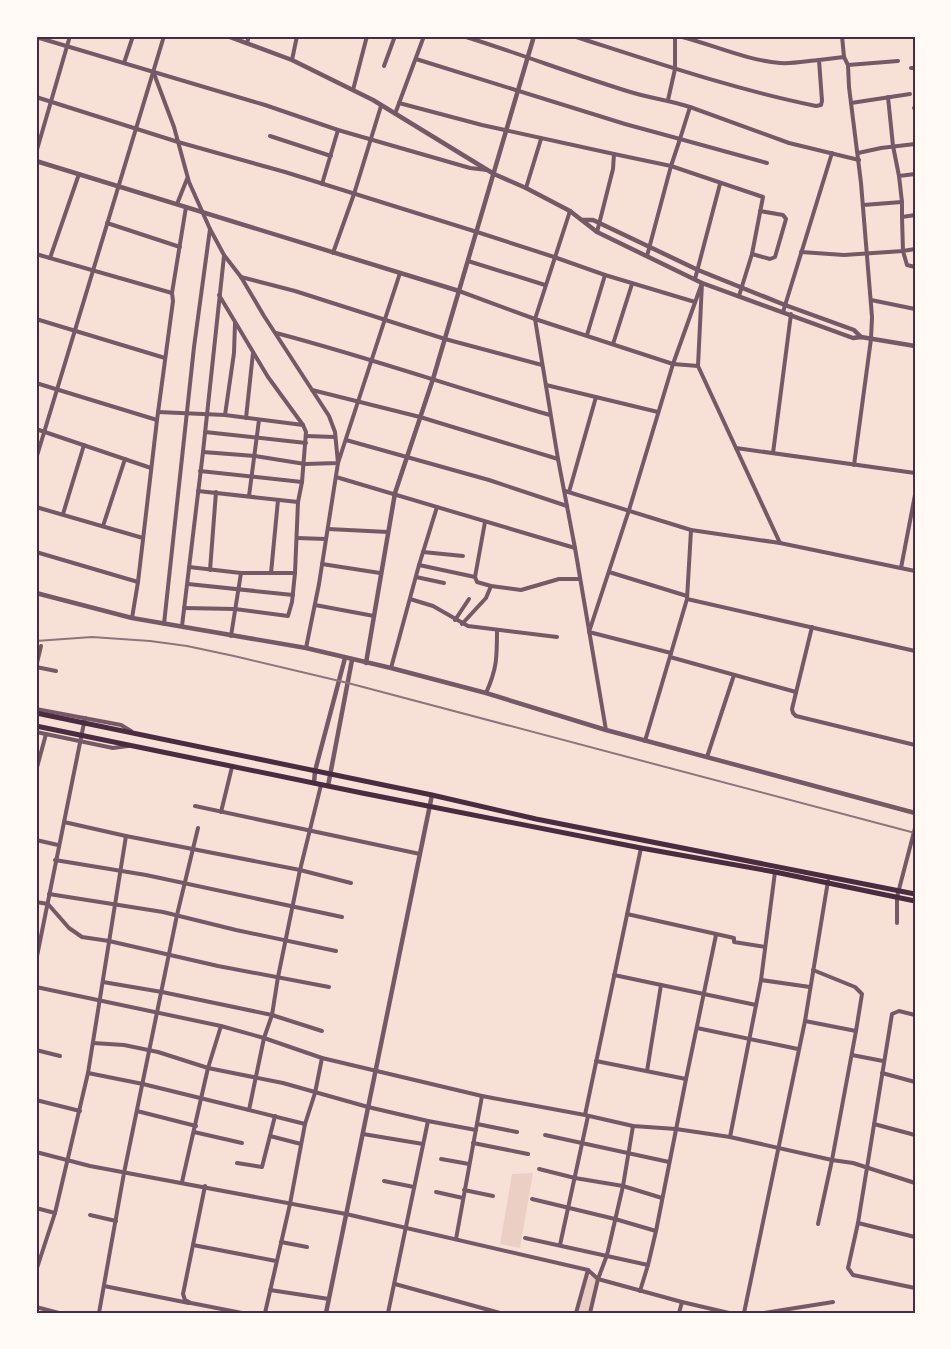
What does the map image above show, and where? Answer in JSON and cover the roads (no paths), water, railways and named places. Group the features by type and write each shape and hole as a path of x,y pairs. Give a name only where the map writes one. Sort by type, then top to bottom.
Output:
{"main road":[{"path":"36,713 432,795 536,819 915,894"},
{"path":"36,726 321,785 640,848 775,872 915,901"}],"street":[{"path":"36,153 70,36"},
{"path":"124,63 133,36"},
{"path":"36,459 164,36"},
{"path":"228,36 292,60 353,90 494,174 570,211 597,232 702,283 853,338 861,337 915,346"},
{"path":"247,43 249,36"},
{"path":"292,60 297,36"},
{"path":"353,90 368,36"},
{"path":"384,66 395,36"},
{"path":"395,114 424,36"},
{"path":"463,36 528,56 573,74 633,93 668,100 690,107 789,143 858,160"},
{"path":"366,663 395,493 433,379 534,36"},
{"path":"573,36 674,69 776,98 818,106 821,105 822,101 819,60"},
{"path":"668,100 674,69 676,36 725,51 778,63 844,57"},
{"path":"842,36 844,57 848,66 858,153 872,317 871,340 854,465"},
{"path":"36,37 265,105 338,130 470,168 487,170"},
{"path":"416,59 680,140 767,163"},
{"path":"848,66 898,61"},
{"path":"153,71 174,126 188,178 210,229 224,255 241,277 332,423 338,463"},
{"path":"851,103 910,94"},
{"path":"888,96 893,146 902,202 903,251 906,265 915,267"},
{"path":"36,97 477,232 554,256 632,284 695,302"},
{"path":"399,103 506,131 671,166 763,197 752,254 738,296"},
{"path":"333,252 354,194 381,106"},
{"path":"647,256 671,166 690,107"},
{"path":"322,184 338,130"},
{"path":"270,136 331,156"},
{"path":"526,188 541,138"},
{"path":"858,153 915,144"},
{"path":"597,232 613,169 614,154"},
{"path":"783,312 832,154"},
{"path":"36,161 459,291 535,319 673,364 698,366"},
{"path":"50,258 79,174"},
{"path":"899,176 915,174"},
{"path":"177,204 188,178"},
{"path":"695,279 720,184"},
{"path":"863,205 902,202"},
{"path":"132,618 138,582 172,293 186,207"},
{"path":"570,211 535,319 558,459 567,492 567,506 606,730"},
{"path":"752,254 770,259 775,257 786,219 783,215 760,211"},
{"path":"902,217 915,215"},
{"path":"582,220 593,220 698,270 854,330 861,337"},
{"path":"107,223 180,247"},
{"path":"164,624 195,338 210,229"},
{"path":"801,252 826,255 866,254 903,251 915,248"},
{"path":"36,254 172,293"},
{"path":"182,626 224,255"},
{"path":"468,261 546,285"},
{"path":"306,648 315,605 338,463 400,273"},
{"path":"587,335 605,275"},
{"path":"241,277 445,339 542,365"},
{"path":"589,632 629,510 673,364 702,283"},
{"path":"702,283 698,366 780,543"},
{"path":"613,344 632,284"},
{"path":"184,608 236,609 288,616 296,573 298,502 302,482 306,436 302,425 268,377 219,295"},
{"path":"871,300 915,309"},
{"path":"773,453 791,314"},
{"path":"36,319 165,358"},
{"path":"225,415 234,352 236,322"},
{"path":"276,334 550,415"},
{"path":"246,418 253,352"},
{"path":"36,383 157,420"},
{"path":"546,385 658,412"},
{"path":"312,390 420,417 558,459"},
{"path":"567,492 596,397"},
{"path":"158,412 225,415 302,425"},
{"path":"249,496 259,420"},
{"path":"36,429 151,468"},
{"path":"205,432 306,443"},
{"path":"306,436 335,436"},
{"path":"346,440 489,480 567,506"},
{"path":"62,514 84,445"},
{"path":"736,448 915,473"},
{"path":"203,452 255,456 304,464 338,463"},
{"path":"103,526 125,459"},
{"path":"200,471 302,482"},
{"path":"336,477 575,548"},
{"path":"198,492 216,492 298,502"},
{"path":"210,570 216,492"},
{"path":"567,492 691,530 780,543 915,571"},
{"path":"901,568 915,495"},
{"path":"270,573 278,500"},
{"path":"36,507 143,538"},
{"path":"391,668 437,507"},
{"path":"475,578 485,522"},
{"path":"328,528 388,532"},
{"path":"645,740 687,598 691,530"},
{"path":"298,538 326,539"},
{"path":"36,552 138,582"},
{"path":"423,552 463,556"},
{"path":"322,564 380,573"},
{"path":"419,565 475,578 477,582 491,586 521,590 559,579 580,579"},
{"path":"189,567 241,573 296,573"},
{"path":"608,572 687,598 915,651"},
{"path":"231,636 241,573"},
{"path":"416,577 444,583"},
{"path":"188,584 293,594"},
{"path":"462,624 486,598 491,586"},
{"path":"36,594 132,618 306,648 391,668 486,693 606,730 915,813"},
{"path":"410,599 433,606 462,624 557,637"},
{"path":"455,620 469,599"},
{"path":"315,605 374,616"},
{"path":"812,627 792,709 793,713 796,716 915,745"},
{"path":"486,693 496,670 497,630"},
{"path":"589,632 796,692"},
{"path":"42,646 36,667 56,671"},
{"path":"314,783 315,771 344,658"},
{"path":"328,786 352,660"},
{"path":"707,757 734,675"},
{"path":"36,709 121,725 134,733"},
{"path":"36,961 85,718"},
{"path":"36,732 114,748 131,746"},
{"path":"36,771 46,734"},
{"path":"221,812 232,767"},
{"path":"249,1110 264,1038 272,1015 300,870 321,785"},
{"path":"326,1313 432,795"},
{"path":"195,806 420,854"},
{"path":"64,822 300,870 351,883"},
{"path":"99,1313 124,1173 177,916 198,828"},
{"path":"897,923 897,897 915,828"},
{"path":"36,1271 38,1259 54,1213 80,1111 93,1044 126,836"},
{"path":"36,840 58,845"},
{"path":"560,1245 569,1209 596,1061 640,848"},
{"path":"55,860 121,871 342,917"},
{"path":"730,1137 761,980 775,872"},
{"path":"744,1313 804,1021 829,877"},
{"path":"49,894 177,916 336,951"},
{"path":"36,902 48,904 76,934 82,937 329,987"},
{"path":"627,914 734,938 734,942 766,947"},
{"path":"640,1291 656,1231 716,934"},
{"path":"813,970 855,987 862,994 832,1160 818,1224"},
{"path":"614,975 756,1005"},
{"path":"761,980 810,987"},
{"path":"103,982 272,1015 322,1031"},
{"path":"647,1071 661,985"},
{"path":"36,987 221,1026 264,1038 322,1058 482,1096 633,1126 676,1129 730,1137 852,1163 915,1183"},
{"path":"915,1015 899,1010 892,1014 858,1223 848,1268 849,1272 853,1275 915,1288"},
{"path":"804,1021 856,1031"},
{"path":"182,1182 208,1068 221,1026"},
{"path":"697,1028 798,1049"},
{"path":"93,1044 124,1046 158,1052 208,1068 282,1083 368,1107 476,1130"},
{"path":"36,1050 60,1056"},
{"path":"852,1055 883,1061"},
{"path":"265,1313 290,1204 305,1124 315,1093 322,1058"},
{"path":"596,1061 686,1079"},
{"path":"88,1072 305,1124"},
{"path":"882,1073 915,1082"},
{"path":"456,1239 482,1096"},
{"path":"36,1100 80,1111"},
{"path":"137,1111 196,1126"},
{"path":"237,1162 262,1167 275,1116"},
{"path":"388,1313 428,1121"},
{"path":"477,1124 517,1132"},
{"path":"874,1124 915,1135"},
{"path":"590,1313 598,1279 607,1256 623,1186 633,1126"},
{"path":"194,1132 242,1143"},
{"path":"363,1134 423,1144"},
{"path":"545,1135 669,1162"},
{"path":"270,1136 301,1144"},
{"path":"473,1142 528,1154"},
{"path":"36,1152 90,1166 205,1186 346,1214 456,1239 588,1270 598,1279 729,1313"},
{"path":"441,1159 469,1164"},
{"path":"540,1169 575,1178 623,1186 662,1198"},
{"path":"384,1181 414,1187"},
{"path":"191,1303 185,1300 183,1294 205,1186"},
{"path":"464,1190 493,1196"},
{"path":"436,1192 463,1198"},
{"path":"532,1199 615,1218 656,1231"},
{"path":"36,1208 54,1213"},
{"path":"90,1215 116,1221"},
{"path":"858,1223 915,1237"},
{"path":"525,1238 648,1265"},
{"path":"281,1242 307,1247"},
{"path":"193,1245 276,1261"},
{"path":"576,1313 588,1270"},
{"path":"395,1284 500,1313"},
{"path":"104,1286 242,1313"},
{"path":"270,1290 329,1300"},
{"path":"679,1313 682,1302"},
{"path":"764,1313 833,1302"},
{"path":"36,1307 59,1313"}],"railway":[{"path":"36,641 92,637 150,641 187,646 234,656 348,683 915,833"}]}
